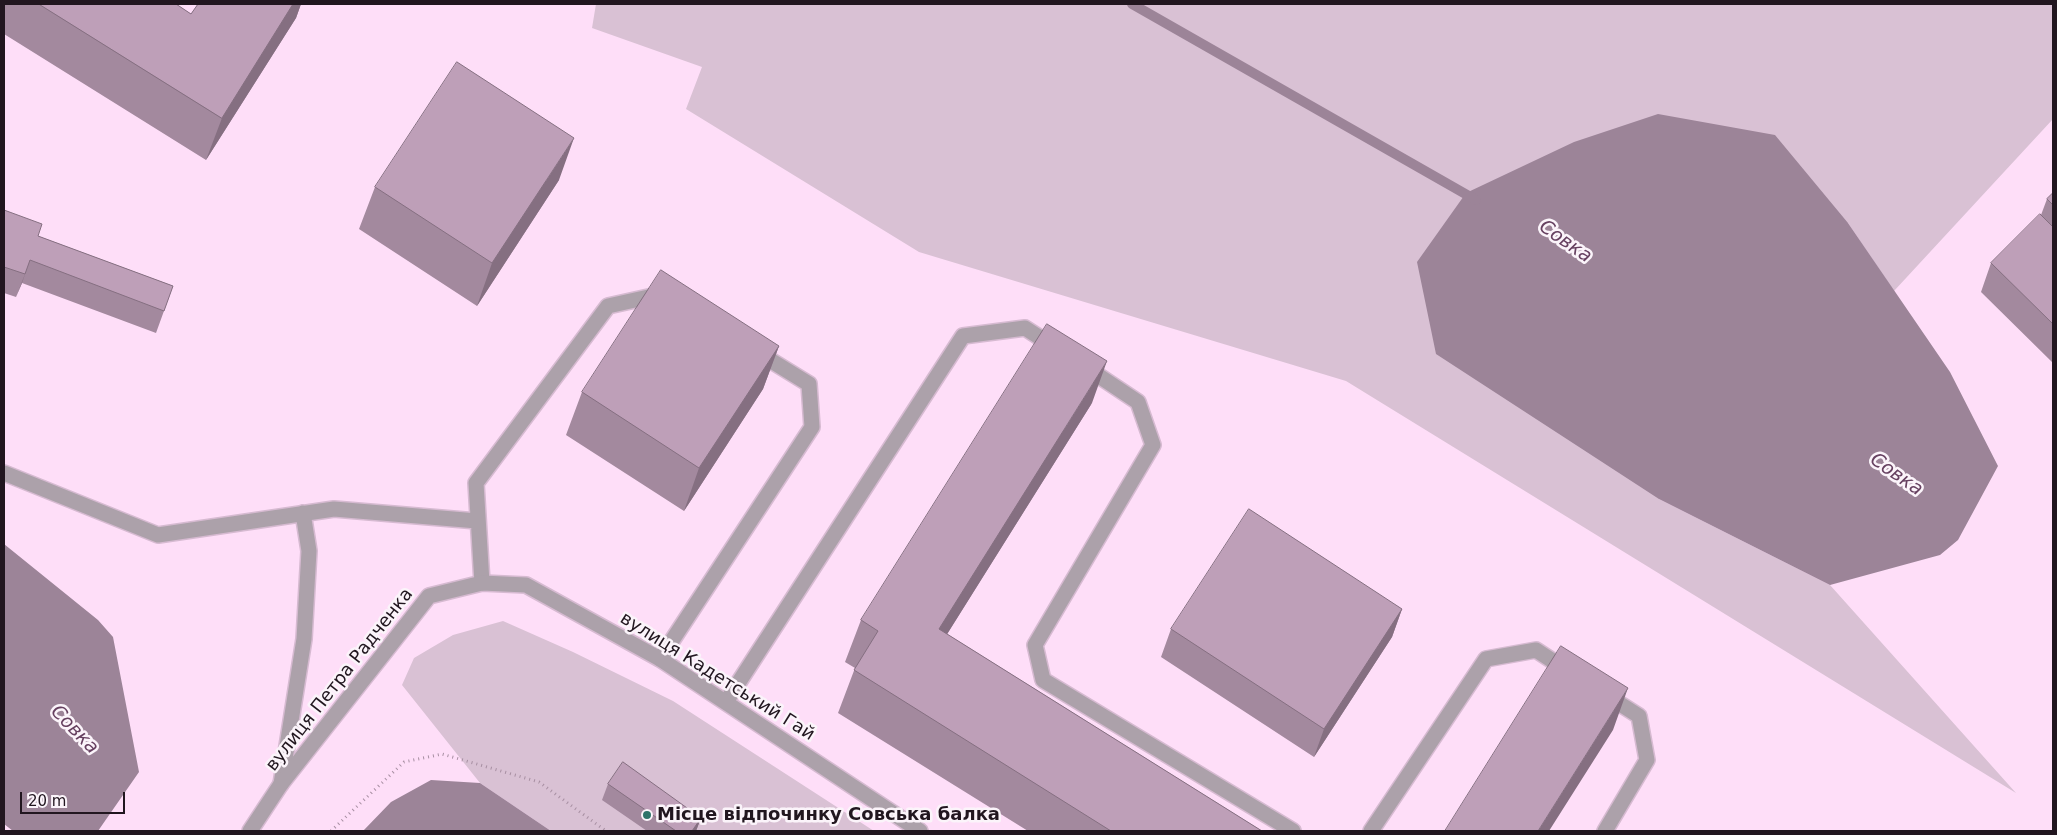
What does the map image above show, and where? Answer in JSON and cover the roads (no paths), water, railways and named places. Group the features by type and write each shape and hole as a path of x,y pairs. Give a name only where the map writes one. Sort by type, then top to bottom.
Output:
{"street":[{"path":"482,583 476,483 608,306 666,293 674,298"},
{"path":"726,702 963,336 1025,328 1138,402 1153,445 1035,645 1043,680 1293,831"},
{"path":"660,659 812,428 809,384 742,341"},
{"path":"4,473 158,534 334,509 478,521"},
{"path":"281,784 304,639 309,551 303,513"},
{"name":"вулиця Кадетський Гай","path":"482,583 526,585 660,659 920,831"},
{"name":"вулиця Петра Радченка","path":"250,831 281,784 429,596 482,583"},
{"path":"1371,831 1486,659 1536,650 1639,716 1647,760 1605,831"}],"water":[{"path":"1658,114 1775,135 1848,223 1950,372 1998,466 1958,540 1940,555 1830,585 1659,499 1436,354 1417,262 1466,193 1574,142"},
{"path":"4,544 98,620 113,637 139,772 98,831 13,831 4,824"},
{"path":"431,780 480,783 551,831 363,831 391,802"}],"waterway":[{"name":"Совка","path":"1132,4 1476,200"}],"place":[{"name":"Місце відпочинку Совська балка","path":"647,815"}]}
